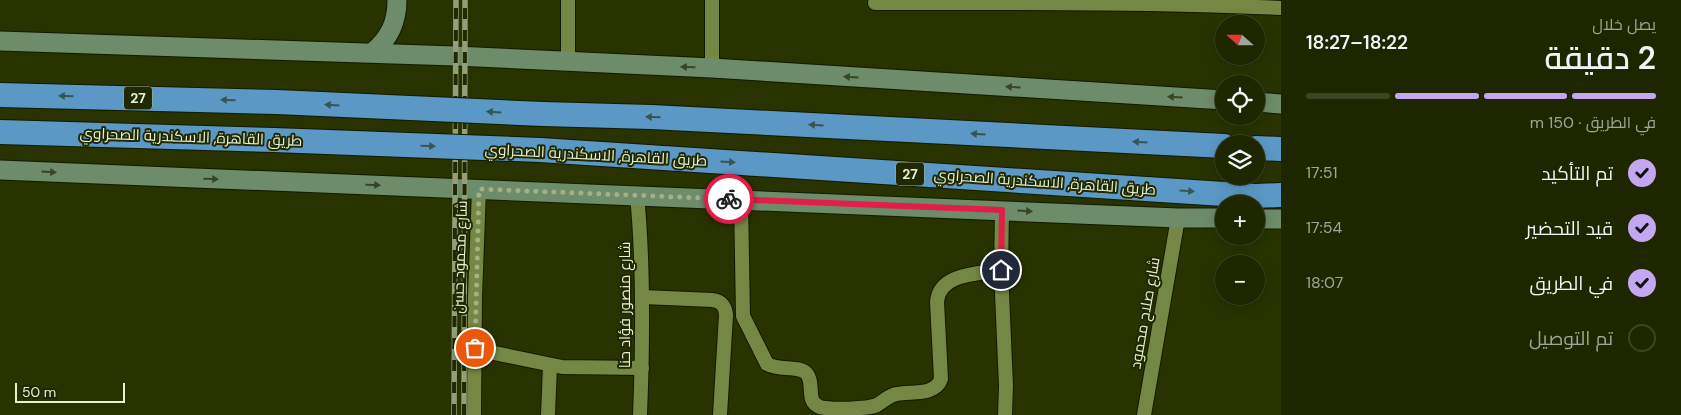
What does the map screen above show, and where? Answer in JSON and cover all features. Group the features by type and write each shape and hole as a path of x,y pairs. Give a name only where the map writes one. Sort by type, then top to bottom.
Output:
{"highway":[{"name":"27","path":"0,95 277,102 651,117 1215,146"},
{"name":"طريق القاهرة, الاسكندرية الصحراوي","path":"0,132 540,150 1255,196 1281,195"},
{"path":"1265,148 1281,149"}],"street":[{"path":"373,52 387,38 392,28 396,19 397,0"},
{"path":"568,0 568,62"},
{"path":"712,0 712,68"},
{"path":"875,4 1036,3 1211,5 1281,8"},
{"path":"0,41 373,52 712,68 1215,99"},
{"path":"1265,103 1281,104"},
{"path":"0,170 1215,218"},
{"name":"شارع محمود حسن","path":"474,415 479,189"},
{"name":"شارع منصور فؤاد حنا","path":"637,195 641,232 643,297 640,415"},
{"path":"741,199 743,316 767,364 773,367 805,372 810,380 811,398 820,407 865,408 877,404 892,395 928,390 936,386 941,379 937,302 939,290 953,279 1001,270"},
{"path":"1002,210 1001,270 1006,386 1005,415"},
{"name":"شارع صلاح محمود","path":"1144,415 1178,218"},
{"path":"1265,218 1281,219"},
{"path":"643,297 712,300 722,304 726,315 720,415"},
{"path":"475,348 550,366 642,368"},
{"path":"548,415 550,366"}],"railway":[{"path":"454,415 456,0"},
{"path":"464,415 465,0"}],"way so far":[{"path":"475,348 479,189 729,199"}],"route":[{"path":"729,199 1002,210 1001,270"}]}
